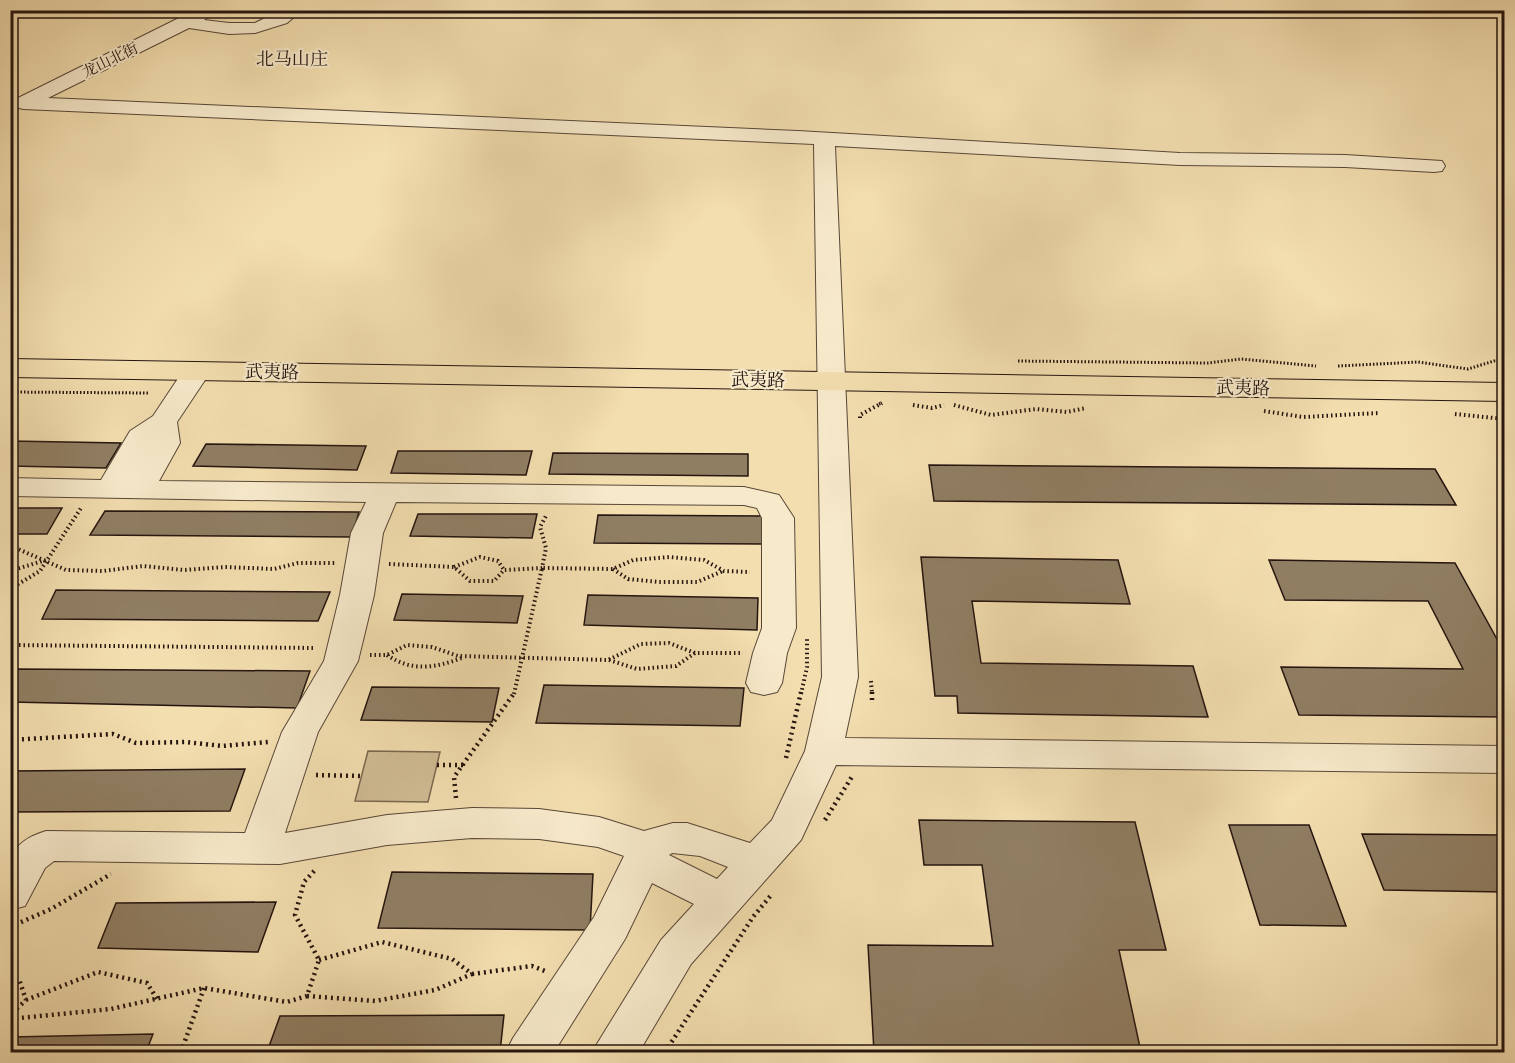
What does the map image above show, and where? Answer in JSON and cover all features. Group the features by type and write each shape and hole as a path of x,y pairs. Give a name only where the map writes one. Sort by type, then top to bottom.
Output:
{"main road":[{"name":"武夷路","path":"10,368 1504,392"}],"street":[{"name":"龙山北街","path":"17,106 210,10"},
{"path":"187,22 228,29 250,29 276,23 294,10"},
{"path":"17,106 824,139 1180,159 1345,161 1434,166"},
{"path":"615,1053 676,952 723,900 765,877 787,829 840,760 840,677 824,139"},
{"path":"117,489 140,437 163,422 196,371"},
{"path":"10,487 744,496 768,502 778,518 778,628 767,668"},
{"path":"259,850 297,740 343,652 367,532 385,493"},
{"path":"840,760 1504,759"},
{"path":"10,894 31,857 46,846 280,849 387,830 459,824 549,825 599,832 645,854 723,900"},
{"path":"529,1053 610,927 645,854 670,837 693,838 765,877"}],"path":[{"path":"1017,361 1208,363 1241,359 1324,367"},
{"path":"1336,367 1418,363 1468,369 1494,361 1504,362"},
{"path":"861,426 860,414 883,402 892,403"},
{"path":"910,405 932,408 951,404 991,415 1035,409 1067,412 1093,406"},
{"path":"1260,410 1303,417 1389,411"},
{"path":"1454,414 1504,419"},
{"path":"10,589 40,571 86,500 117,489"},
{"path":"459,824 454,777 514,695 523,658 546,548 540,527 547,514 533,502 535,495"},
{"path":"10,549 18,549 66,570 103,572 143,566 184,570 225,567 274,569 298,563 454,567 480,557 498,561 504,570"},
{"path":"454,567 470,581 494,581 504,570 613,569 633,560 669,557 704,560 724,571"},
{"path":"10,571 47,560"},
{"path":"613,569 628,579 659,582 698,582 724,571 778,572"},
{"path":"784,763 807,667 808,633"},
{"path":"608,660 641,644 669,643 695,653 767,668"},
{"path":"10,645 343,652 387,655 402,665 438,667 465,656"},
{"path":"387,655 407,645 432,647 465,656 608,660 637,669 676,666 695,653"},
{"path":"871,677 872,701"},
{"path":"10,740 113,734 136,743 186,742 222,746 297,740"},
{"path":"821,827 840,760"},
{"path":"437,765 464,765"},
{"path":"285,774 362,776"},
{"path":"307,996 319,960 295,915 304,882 326,859 330,840"},
{"path":"10,927 51,909 100,882 147,848"},
{"path":"665,1053 753,917 765,877"},
{"path":"319,960 382,942 452,959 472,974"},
{"path":"10,1017 111,1009 204,988 287,1002 307,996 375,1001 435,990 472,974 532,966 574,982"},
{"path":"10,1017 26,1000 98,972 147,983 157,999"},
{"path":"10,977 19,979 26,1000"},
{"path":"181,1053 204,988"}],"shaded area":[{"path":"368,751 440,752 428,802 355,801"}],"building":[{"path":"10,441 121,443 106,468 10,466"},
{"path":"206,444 366,446 357,470 193,466"},
{"path":"398,451 532,451 526,475 391,473"},
{"path":"553,453 748,454 748,476 549,474"},
{"path":"929,465 1435,469 1456,505 934,501"},
{"path":"10,508 62,508 47,534 10,534"},
{"path":"105,511 359,512 352,537 90,535"},
{"path":"418,514 537,514 532,538 410,536"},
{"path":"598,515 765,516 765,544 594,543"},
{"path":"921,557 1118,560 1130,604 972,601 981,663 1193,666 1208,717 958,713 957,696 935,696"},
{"path":"1269,560 1455,563 1504,652 1504,717 1299,715 1281,667 1463,669 1428,601 1285,600"},
{"path":"56,590 330,592 318,621 42,619"},
{"path":"402,594 523,596 517,623 394,620"},
{"path":"588,595 758,598 757,630 584,625"},
{"path":"16,669 310,671 297,708 10,702 10,678"},
{"path":"544,685 744,688 740,726 536,723"},
{"path":"372,687 499,688 492,722 361,720"},
{"path":"245,769 230,811 10,812 10,771"},
{"path":"919,820 1135,822 1166,950 1119,950 1141,1052 874,1052 868,945 993,946 982,865 924,865"},
{"path":"1229,825 1309,825 1346,926 1260,925"},
{"path":"1362,834 1504,835 1504,892 1384,890"},
{"path":"392,872 593,874 590,930 378,928"},
{"path":"276,902 258,952 98,948 116,903"},
{"path":"504,1015 500,1052 267,1052 280,1016"},
{"path":"153,1034 146,1052 10,1052 10,1037"}],"district":[{"name":"北马山庄","path":"292,59"}]}
